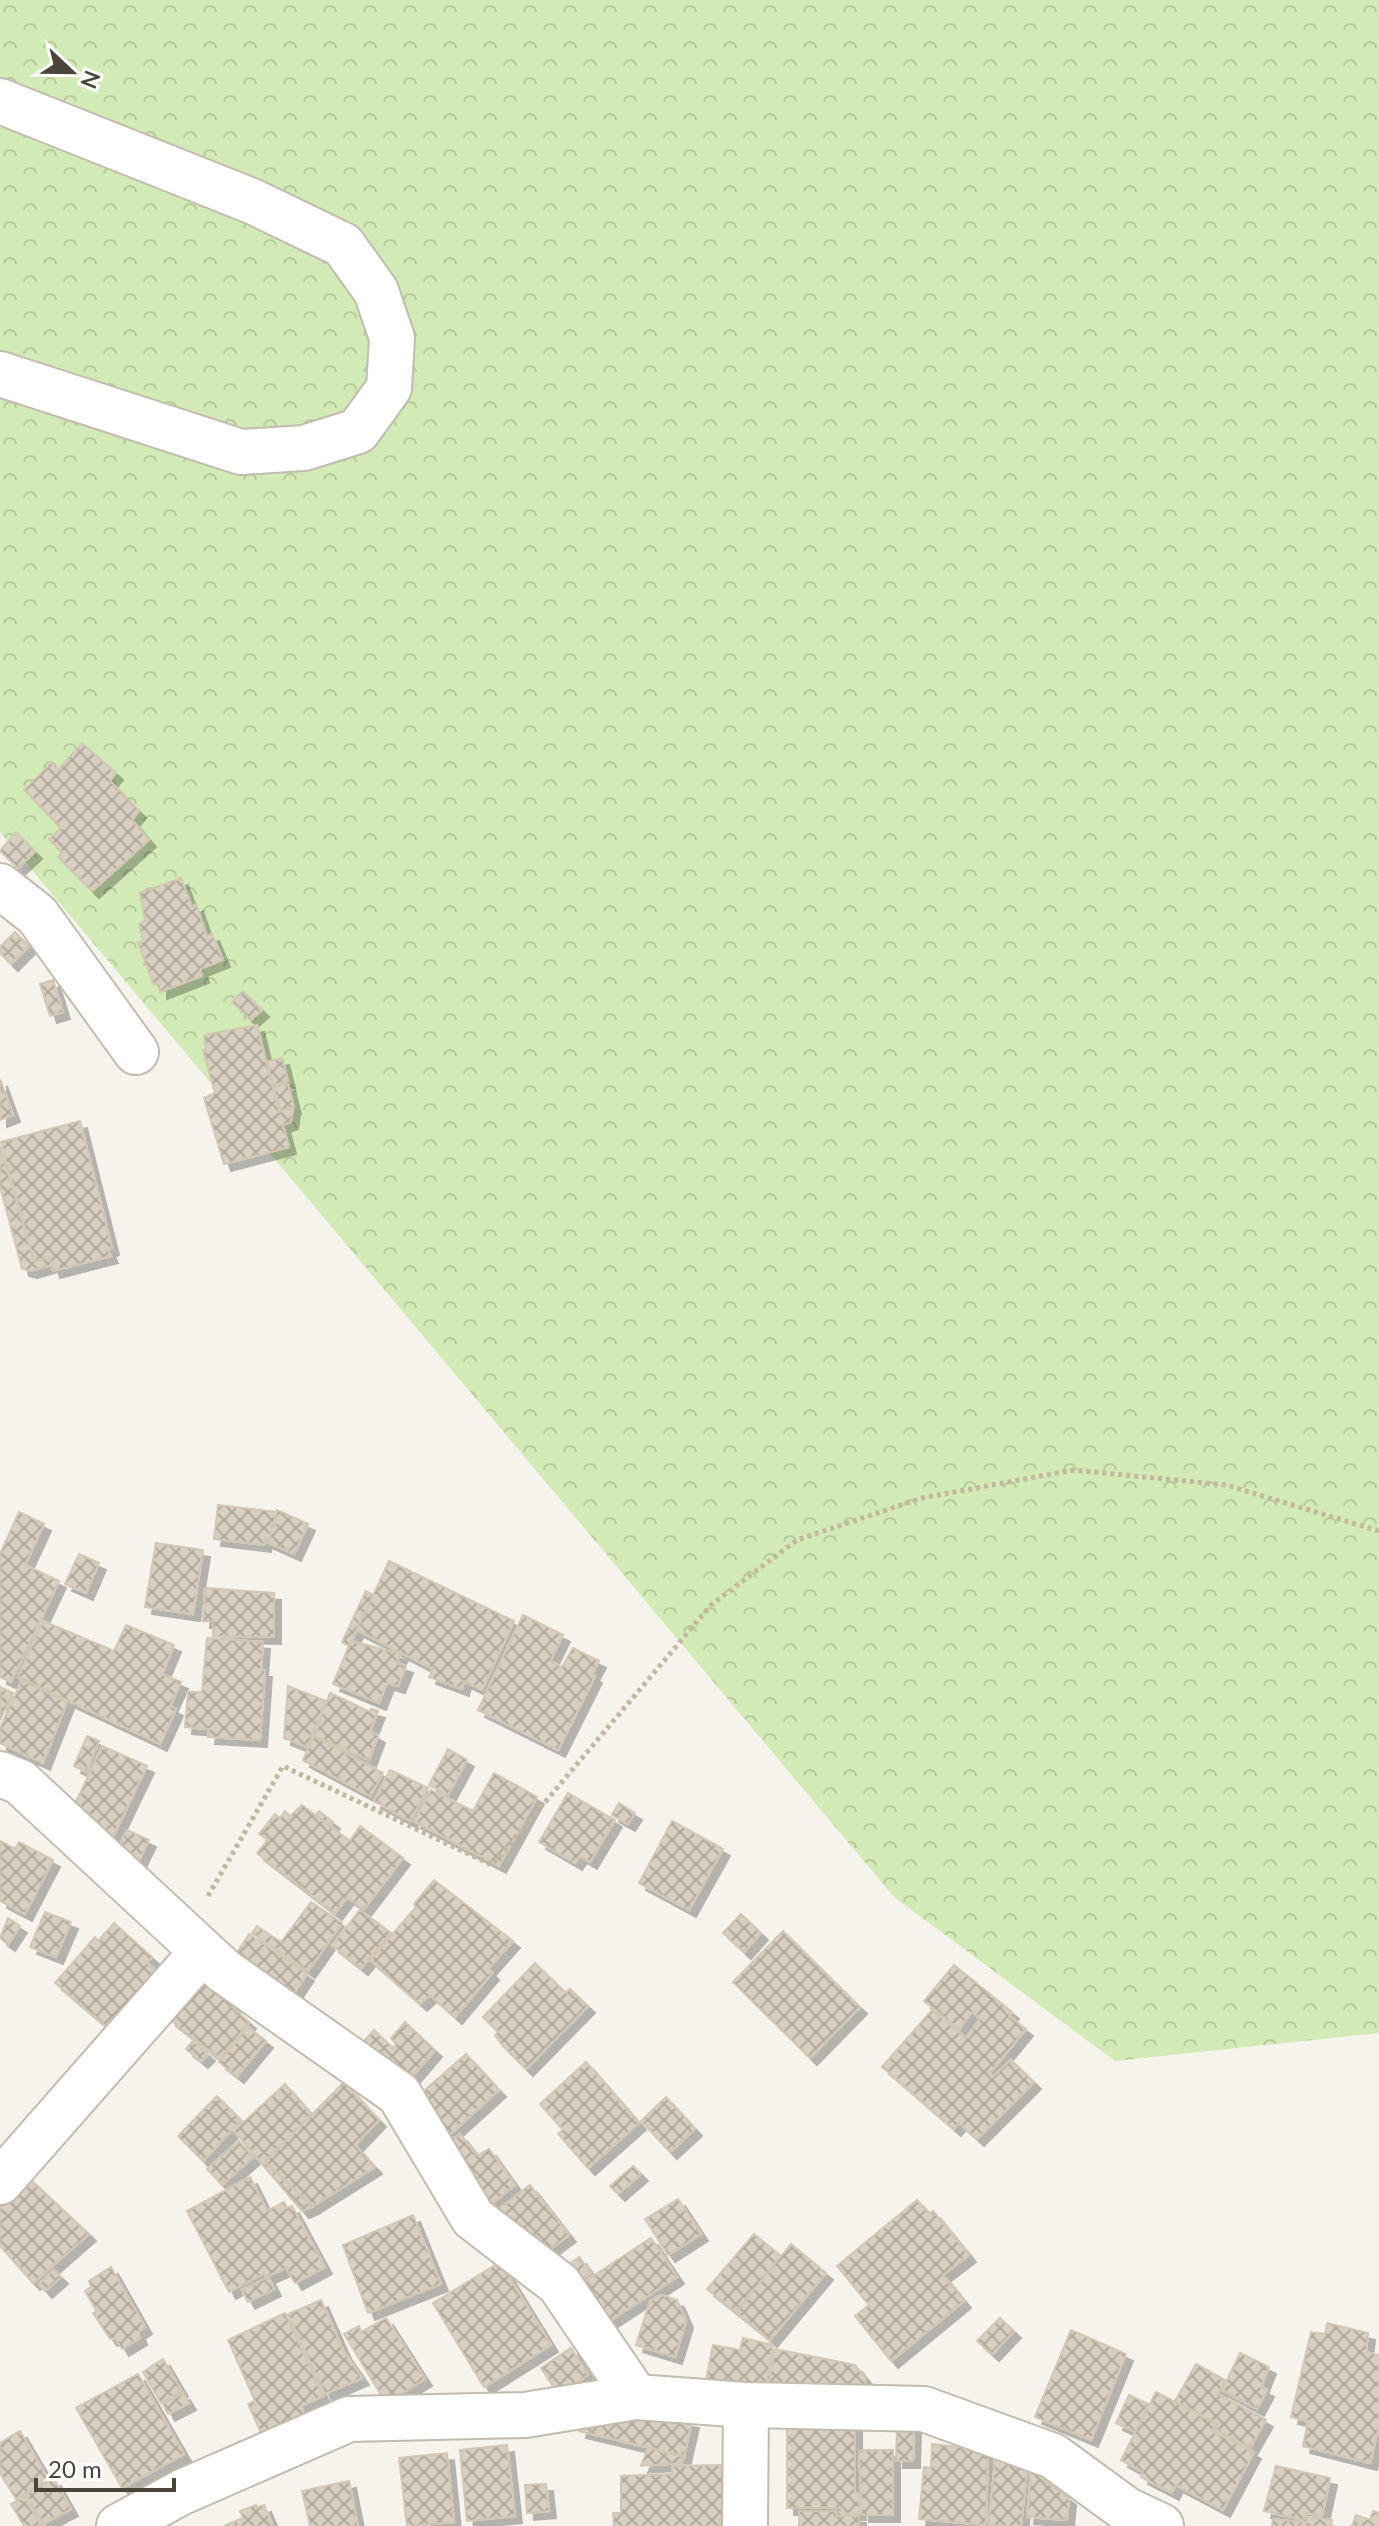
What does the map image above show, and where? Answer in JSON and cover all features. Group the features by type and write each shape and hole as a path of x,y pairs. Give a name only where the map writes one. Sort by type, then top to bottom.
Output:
{"street":[{"path":"0,101 254,202 343,245 376,291 392,338 389,388 358,431 304,448 241,452 0,374"},
{"path":"0,886 37,915 136,1052"},
{"path":"0,1774 20,1782 193,1944 399,2094 473,2218 559,2284 636,2397"},
{"path":"0,2182 193,1944"},
{"path":"119,2526 182,2492 349,2419 525,2415 636,2397 746,2405 924,2409 1053,2456 1127,2510 1161,2526"},
{"path":"745,2526 746,2405"}],"path":[{"path":"193,1944 283,1766 492,1865 711,1605 797,1540 908,1502 1073,1470 1226,1485 1379,1531"}],"green space":[{"path":"0,0 1379,0 1379,2033 1115,2061 894,1897 0,832"}],"building":[{"path":"82,743 116,773 110,781 139,811 132,820 149,840 92,891 58,857 62,853 49,839 61,828 24,790 51,763 58,770"},
{"path":"16,832 35,852 18,868 0,851"},
{"path":"181,878 192,907 196,904 207,936 212,934 223,960 200,969 202,976 160,992 160,983 154,985 138,943 143,942 139,924 145,921 140,893"},
{"path":"15,932 29,946 11,964 0,953 0,947"},
{"path":"53,980 63,1012 50,1016 40,984"},
{"path":"243,991 262,1010 251,1020 232,1002"},
{"path":"257,1025 279,1112 293,1108 291,1122 283,1125 289,1147 224,1164 204,1098 215,1093 203,1050 206,1050 204,1035"},
{"path":"282,1058 288,1081 273,1085 267,1062"},
{"path":"0,1079 13,1115 0,1120"},
{"path":"288,1084 294,1107 280,1111 274,1087"},
{"path":"80,1121 112,1248 108,1250 111,1256 53,1271 49,1257 34,1261 1,1142"},
{"path":"0,1146 34,1262 49,1257 51,1265 30,1271 22,1269 0,1186"},
{"path":"218,1505 277,1512 269,1539 265,1538 264,1545 214,1539"},
{"path":"277,1510 308,1524 294,1554 265,1541 270,1539 271,1526 275,1527"},
{"path":"19,1512 44,1524 25,1565 59,1581 11,1682 0,1677 0,1554"},
{"path":"156,1543 203,1550 193,1614 145,1607"},
{"path":"79,1554 99,1563 86,1593 65,1584"},
{"path":"389,1561 514,1621 482,1690 464,1681 462,1689 429,1677 433,1669 357,1630"},
{"path":"205,1588 274,1593 274,1637 213,1636 213,1621 203,1621"},
{"path":"366,1591 373,1595 349,1646 342,1642"},
{"path":"523,1615 563,1635 550,1661 562,1667 573,1648 599,1661 592,1674 595,1676 558,1750 478,1710"},
{"path":"43,1621 114,1651 126,1625 174,1645 162,1674 181,1682 170,1706 176,1709 160,1744 18,1677"},
{"path":"207,1638 263,1642 261,1670 265,1670 260,1740 208,1737 209,1729 185,1727 188,1692 202,1692"},
{"path":"351,1641 401,1654 396,1663 406,1666 398,1686 387,1683 379,1703 333,1684"},
{"path":"22,1680 67,1702 43,1763 0,1743 0,1728"},
{"path":"288,1686 326,1701 307,1747 284,1738"},
{"path":"0,1687 13,1693 0,1720"},
{"path":"330,1693 370,1712 371,1709 378,1711 370,1731 378,1736 369,1760 315,1736"},
{"path":"87,1736 99,1741 86,1772 74,1766"},
{"path":"314,1736 383,1773 370,1796 303,1760"},
{"path":"102,1746 147,1766 113,1837 69,1817"},
{"path":"448,1749 467,1760 448,1795 429,1785"},
{"path":"390,1770 428,1788 410,1821 374,1801"},
{"path":"494,1773 537,1797 499,1866 414,1821 431,1790 473,1811"},
{"path":"568,1793 615,1820 590,1862 580,1856 575,1863 539,1842"},
{"path":"619,1803 635,1813 628,1824 612,1815"},
{"path":"302,1805 350,1841 360,1826 403,1858 364,1909 347,1897 335,1913 257,1853 268,1840 259,1834 275,1814 280,1818 285,1811 290,1816"},
{"path":"319,1811 333,1822 330,1826 316,1815"},
{"path":"672,1821 723,1849 689,1910 639,1883"},
{"path":"127,1830 149,1840 133,1873 111,1863"},
{"path":"0,1841 15,1849 19,1842 53,1860 25,1914 0,1901"},
{"path":"434,1880 513,1941 488,1969 492,1973 455,2017 430,1995 420,2004 370,1960 416,1907 414,1904"},
{"path":"311,1902 342,1923 308,1971 252,1933 257,1926 281,1942"},
{"path":"360,1910 391,1933 361,1968 332,1945"},
{"path":"45,1912 71,1922 56,1957 30,1947"},
{"path":"741,1914 761,1933 744,1952 723,1933"},
{"path":"8,1918 20,1926 8,1944 0,1938"},
{"path":"114,1923 152,1957 147,1963 161,1974 112,2031 55,1983 95,1937 98,1941"},
{"path":"783,1931 860,2007 810,2058 733,1982"},
{"path":"249,1934 307,1974 289,2000 232,1961"},
{"path":"535,1963 566,1993 570,1989 588,2006 526,2069 503,2046 495,2035 498,2032 483,2017"},
{"path":"954,1965 1012,2012 1009,2016 1026,2029 990,2073 993,2077 1011,2060 1034,2082 977,2139 959,2123 954,2129 882,2067 932,2010 966,2038 980,2019 972,2012 959,2029 924,2001"},
{"path":"199,1980 235,2004 232,2007 249,2022 220,2059 169,2019"},
{"path":"405,2022 435,2050 403,2087 356,2050 374,2030 393,2048 396,2044 391,2038"},
{"path":"248,2027 266,2041 237,2076 219,2062"},
{"path":"193,2041 208,2054 201,2061 186,2049"},
{"path":"466,2054 499,2090 446,2138 417,2097"},
{"path":"586,2062 639,2123 588,2168 558,2134 563,2130 540,2104"},
{"path":"344,2082 379,2120 355,2145 375,2167 313,2206 265,2162"},
{"path":"285,2084 311,2114 265,2162 312,2207 302,2211 234,2131"},
{"path":"217,2096 241,2120 203,2161 178,2136"},
{"path":"666,2097 695,2129 670,2152 641,2121"},
{"path":"460,2134 477,2156 489,2149 515,2185 485,2209 440,2150"},
{"path":"239,2141 253,2157 222,2185 207,2169"},
{"path":"633,2166 641,2174 618,2194 610,2186"},
{"path":"250,2177 267,2211 284,2202 287,2208 292,2206 325,2267 295,2283 286,2268 266,2277 264,2273 229,2292 187,2211"},
{"path":"30,2179 89,2234 33,2283 0,2246 0,2208"},
{"path":"530,2185 569,2235 547,2251 490,2216"},
{"path":"678,2199 701,2234 668,2255 645,2219"},
{"path":"917,2200 929,2214 933,2211 969,2255 943,2275 964,2301 891,2361 855,2316 869,2305 837,2266"},
{"path":"413,2215 441,2284 368,2313 343,2245"},
{"path":"754,2234 781,2256 736,2312 707,2289"},
{"path":"651,2238 677,2277 597,2329 572,2290"},
{"path":"791,2244 826,2273 770,2340 736,2312"},
{"path":"579,2257 591,2273 577,2282 566,2266"},
{"path":"500,2262 551,2345 484,2387 433,2303"},
{"path":"111,2267 145,2327 138,2332 140,2338 122,2349 115,2338 110,2339 93,2313 97,2312 85,2291 91,2287 89,2281"},
{"path":"54,2270 61,2277 45,2291 39,2284"},
{"path":"268,2277 274,2289 248,2302 242,2290"},
{"path":"661,2295 677,2300 686,2321 675,2357 636,2345 650,2301"},
{"path":"321,2300 344,2352 362,2378 325,2394 288,2314"},
{"path":"285,2313 323,2396 301,2406 305,2415 262,2435 248,2404 255,2401 228,2340"},
{"path":"386,2318 425,2379 386,2403 344,2334 359,2326 361,2332"},
{"path":"1000,2318 1014,2331 992,2354 977,2341"},
{"path":"1327,2323 1368,2333 1366,2352 1379,2355 1379,2426 1370,2463 1303,2446 1308,2421 1291,2417 1311,2332 1325,2334"},
{"path":"1071,2330 1126,2354 1091,2440 1035,2417"},
{"path":"743,2338 773,2345 765,2388 705,2385 713,2345 740,2350"},
{"path":"571,2348 588,2375 558,2394 541,2368"},
{"path":"775,2349 855,2365 866,2379 863,2394 769,2385"},
{"path":"1240,2353 1269,2367 1261,2387 1267,2390 1257,2409 1222,2390"},
{"path":"163,2359 181,2390 161,2403 143,2372"},
{"path":"1196,2364 1225,2380 1218,2394 1266,2420 1250,2448 1215,2429 1218,2424 1175,2401"},
{"path":"138,2374 184,2454 122,2488 76,2408"},
{"path":"1156,2392 1216,2424 1212,2431 1254,2452 1223,2510 1176,2485 1172,2493 1141,2477 1143,2472 1121,2460"},
{"path":"183,2393 189,2403 168,2414 163,2404"},
{"path":"1129,2395 1148,2404 1135,2432 1116,2423"},
{"path":"585,2407 692,2421 684,2456 579,2431"},
{"path":"787,2425 855,2425 855,2493 859,2493 859,2513 841,2514 840,2508 787,2508"},
{"path":"897,2426 914,2426 913,2461 896,2461"},
{"path":"20,2431 48,2479 16,2499 0,2473 0,2443"},
{"path":"932,2444 988,2450 986,2525 919,2519 924,2467 931,2468"},
{"path":"507,2445 515,2516 467,2521 460,2450"},
{"path":"648,2448 684,2457 681,2463 641,2466"},
{"path":"859,2450 893,2450 893,2515 862,2515"},
{"path":"447,2453 454,2522 407,2526 399,2458"},
{"path":"995,2460 1023,2463 1023,2469 1027,2470 1021,2526 989,2525"},
{"path":"722,2465 724,2519 720,2519 720,2526 614,2526 613,2513 621,2513 621,2476 672,2474 672,2466"},
{"path":"1276,2466 1330,2478 1322,2516 1306,2513 1303,2520 1264,2511"},
{"path":"1031,2471 1069,2498 1067,2520 1027,2517"},
{"path":"54,2479 71,2509 43,2524 26,2494"},
{"path":"349,2481 358,2526 310,2526 302,2491"},
{"path":"546,2484 549,2511 527,2513 525,2485"},
{"path":"24,2497 41,2526 24,2526 11,2504"},
{"path":"256,2505 256,2508 264,2505 273,2526 224,2526 243,2518 240,2511"},
{"path":"799,2511 837,2511 837,2516 859,2516 859,2526 799,2526"},
{"path":"1373,2511 1379,2513 1379,2526 1352,2526 1356,2515 1370,2520"},
{"path":"1307,2517 1332,2520 1331,2526 1272,2526 1273,2519 1307,2523"}]}
